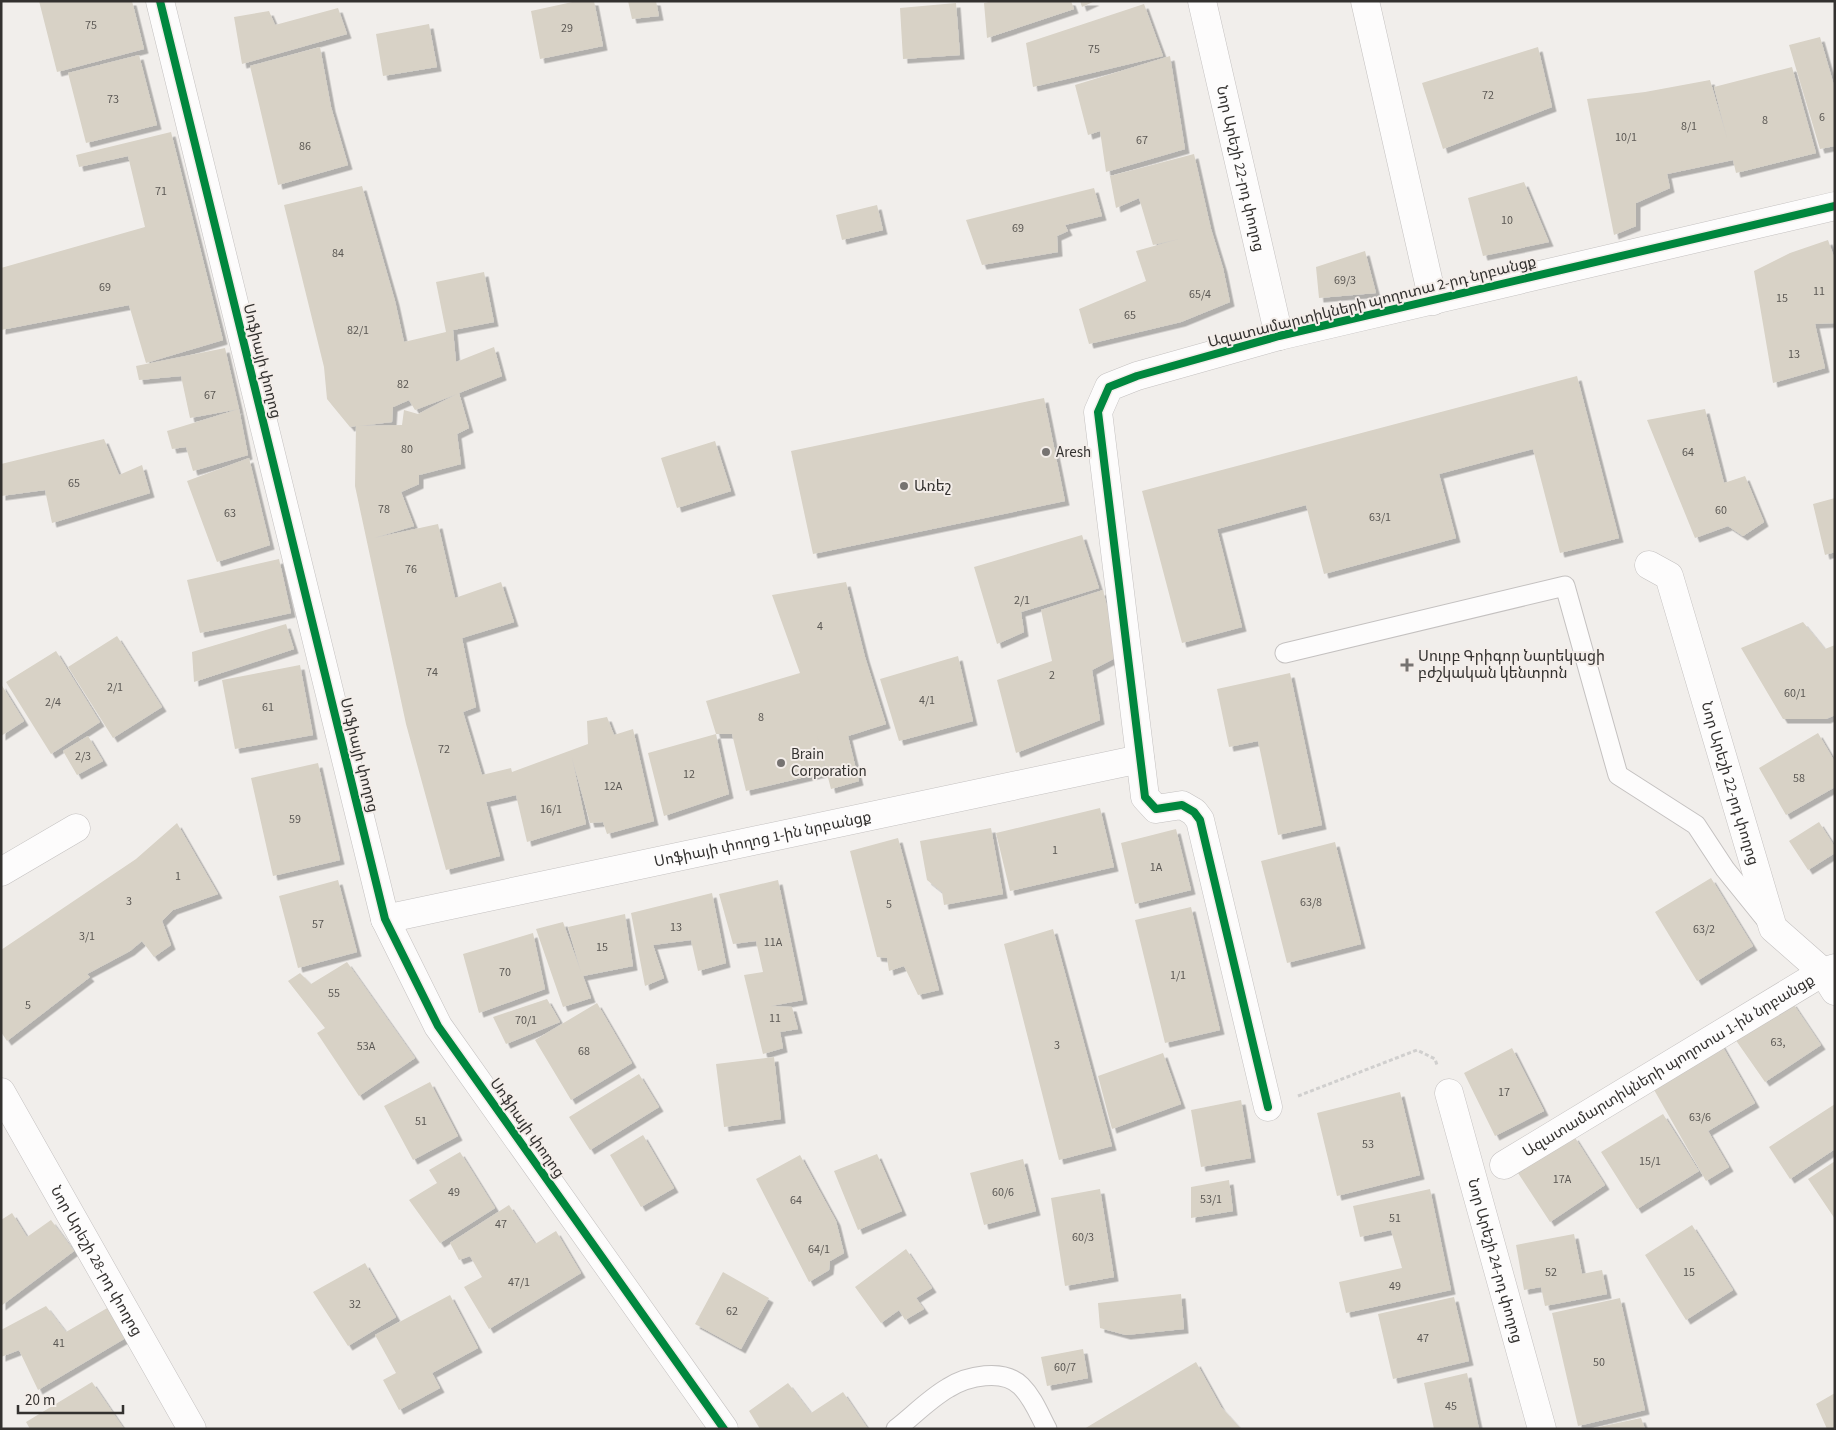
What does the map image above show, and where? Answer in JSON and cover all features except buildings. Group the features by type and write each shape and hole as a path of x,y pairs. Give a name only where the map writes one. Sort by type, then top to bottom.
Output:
{"street":[{"name":"Սոֆիայի փողոց","path":"160,1 385,919 438,1026 724,1429"},
{"name":"Նոր Արեշի 22-րդ փողոց","path":"1202,1 1279,336"},
{"path":"1365,1 1433,301"},
{"name":"Ազատամարտիկների պողոտա 2-րդ նրբանցք","path":"1268,1107 1200,820 1182,804 1156,809 1145,797 1098,412 1109,387 1137,376 1279,336 1835,206"},
{"name":"Նոր Արեշի 22-րդ փողոց","path":"1648,565 1669,576 1773,928"},
{"name":"Սոֆիայի փողոց 1-ին նրբանցք","path":"385,919 1140,759"},
{"path":"1,872 76,828"},
{"path":"1773,928 1831,977"},
{"name":"Ազատամարտիկների պողոտա 1-ին նրբանցք","path":"1504,1165 1831,977"},
{"name":"Նոր Արեշի 28-րդ փողոց","path":"1,1092 192,1429"},
{"name":"Նոր Արեշի 24-րդ փողոց","path":"1449,1093 1542,1429"}],"lane":[{"path":"1285,653 1565,586 1618,775 1696,825 1725,869 1773,928"},
{"path":"896,1429 948,1387 973,1378 996,1375 1012,1380 1020,1386 1034,1403 1047,1429"}],"path":[{"path":"1268,1107 1416,1050 1435,1059 1449,1093"}],"cycle path":[{"path":"160,1 385,919 438,1026 724,1429"},
{"path":"1268,1107 1200,820 1194,812 1182,805 1156,809 1145,797 1098,412 1109,387 1137,376 1279,336 1835,206"}],"place":[{"name":"Aresh","path":"1046,452"},
{"name":"Առեշ","path":"904,486"},
{"name":"Սուրբ Գրիգոր Նարեկացի բժշկական կենտրոն","path":"1407,665"},
{"name":"Brain Corporation","path":"781,763"}]}
